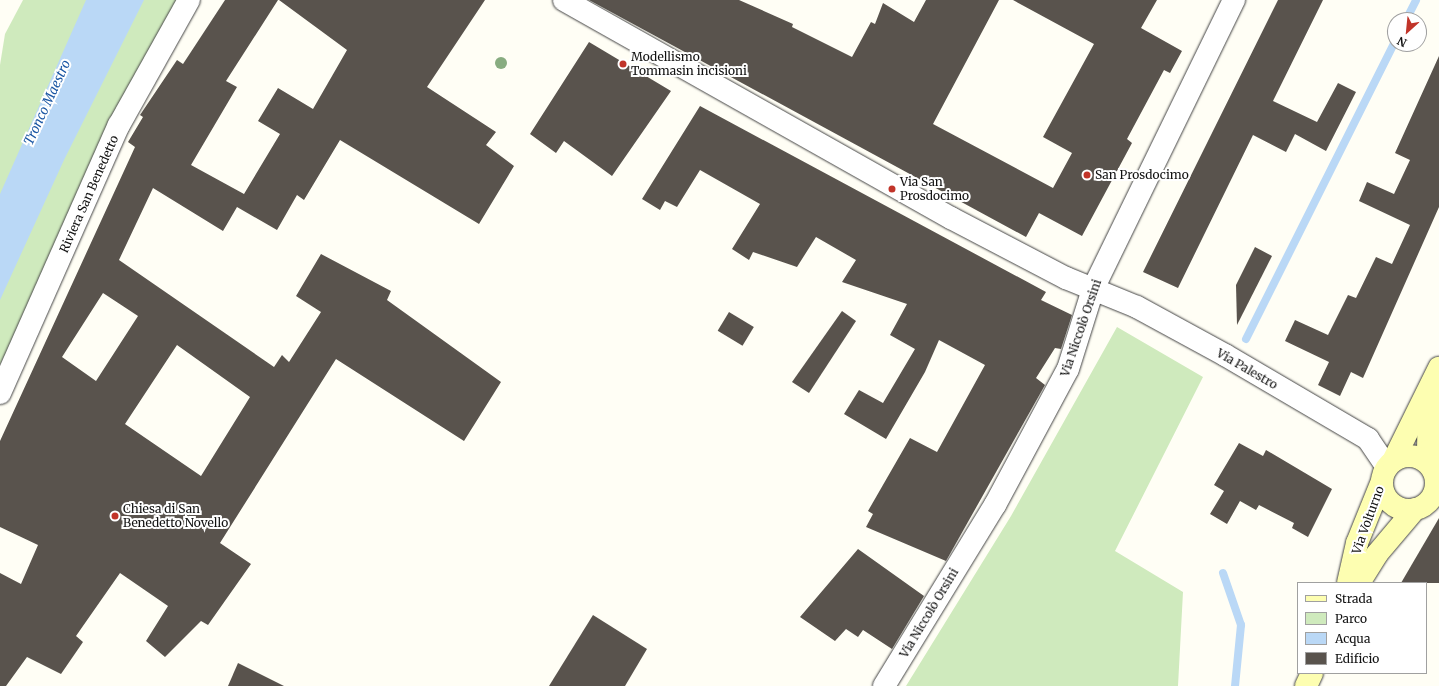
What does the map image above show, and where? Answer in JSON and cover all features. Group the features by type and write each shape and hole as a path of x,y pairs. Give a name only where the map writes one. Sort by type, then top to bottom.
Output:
{"main road":[{"name":"Via Volturno","path":"1348,582 1357,543 1387,470 1428,394 1439,368"},
{"path":"1415,509 1427,504 1437,494 1437,481 1428,451 1428,394"},
{"path":"1387,470 1418,456 1432,466"},
{"name":"Via Palestro","path":"1387,470 1388,500 1396,506 1415,509"},
{"name":"Via Volturno","path":"1360,582 1377,554 1415,509"},
{"path":"1306,686 1312,674"}],"street":[{"name":"Riviera San Benedetto","path":"0,393 119,125 189,0"},
{"path":"564,0 951,218 1093,289"},
{"name":"Via Niccolò Orsini","path":"884,686 1038,429 1068,369 1093,289 1234,0"},
{"name":"Via Palestro","path":"1093,289 1184,333 1368,439 1387,470"}],"green space":[{"path":"23,0 181,0 0,365 0,65 5,34"},
{"path":"1117,327 1203,377 1115,551 1183,592 1178,686 906,686 1011,516"}],"water":[{"name":"Tronco Maestro","path":"86,0 144,0 64,160 0,300 0,194"}],"building":[{"path":"225,0 278,0 226,81 237,87 191,165 244,194 280,134 258,121 278,88 313,109 347,50 279,0 485,0 427,87 496,132 486,145 514,166 479,224 340,140 304,200 297,195 277,230 237,207 223,231 153,188 119,260 274,367 282,355 289,362 321,312 296,296 321,254 391,291 387,300 501,382 464,441 336,359 220,543 251,564 208,625 201,621 165,657 146,641 168,606 120,573 76,636 83,642 61,674 27,657 6,686 0,686 0,573 21,584 38,545 0,527 0,441 135,147 128,142 143,117 140,115 177,60 183,64","holes":["103,293 138,316 96,381 62,357","177,345 250,397 201,476 125,424"]},
{"path":"589,0 739,0 793,24 792,27 852,57 871,22 875,24 883,3 914,22 926,0 999,0 933,124 1053,188 1072,153 1043,137 1094,44 1013,0 1157,0 1141,28 1182,51 1170,73 1164,70 1127,139 1132,143 1082,236 1039,213 1026,237"},
{"path":"1278,0 1323,0 1273,101 1317,122 1338,83 1356,92 1326,151 1295,134 1286,152 1253,135 1178,288 1143,272"},
{"path":"589,42 671,91 612,176 564,141 556,153 530,134"},
{"path":"1439,56 1439,207 1363,378 1351,372 1340,396 1318,385 1329,362 1285,341 1295,320 1328,335 1348,295 1356,298 1376,257 1392,264 1410,225 1359,201 1367,182 1394,194 1410,160 1395,153"},
{"path":"700,106 1046,292 1041,300 1072,315 1061,349 1055,348 1036,378 1045,385 946,561 866,527 873,514 868,511 910,438 937,452 985,365 939,340 925,372 886,439 844,414 859,390 883,403 915,349 890,335 907,304 842,282 856,260 816,237 797,267 753,252 749,260 732,249 760,204 700,170 677,207 665,201 660,210 642,199"},
{"path":"1255,247 1272,256 1237,325 1236,285"},
{"path":"842,311 856,321 809,393 792,382"},
{"path":"729,312 754,327 743,346 718,331"},
{"path":"1239,443 1263,456 1266,450 1332,489 1308,537 1292,528 1294,523 1259,505 1256,510 1240,501 1227,524 1210,514 1224,491 1214,485"},
{"path":"1439,518 1439,583 1402,582"},
{"path":"858,549 924,596 892,649 863,630 858,637 846,629 835,641 800,617"},
{"path":"593,615 647,649 625,686 549,686"},
{"path":"238,663 284,686 228,686"}],"waterway":[{"path":"1410,12 1416,0"},
{"path":"1246,339 1390,52"},
{"path":"1223,573 1241,625 1235,686"}],"place":[{"name":"Modellismo Tommasin incisioni","path":"623,64"},
{"name":"San Prosdocimo","path":"1087,175"},
{"name":"Via San Prosdocimo","path":"892,189"},
{"name":"Chiesa di San Benedetto Novello","path":"115,516"}]}
